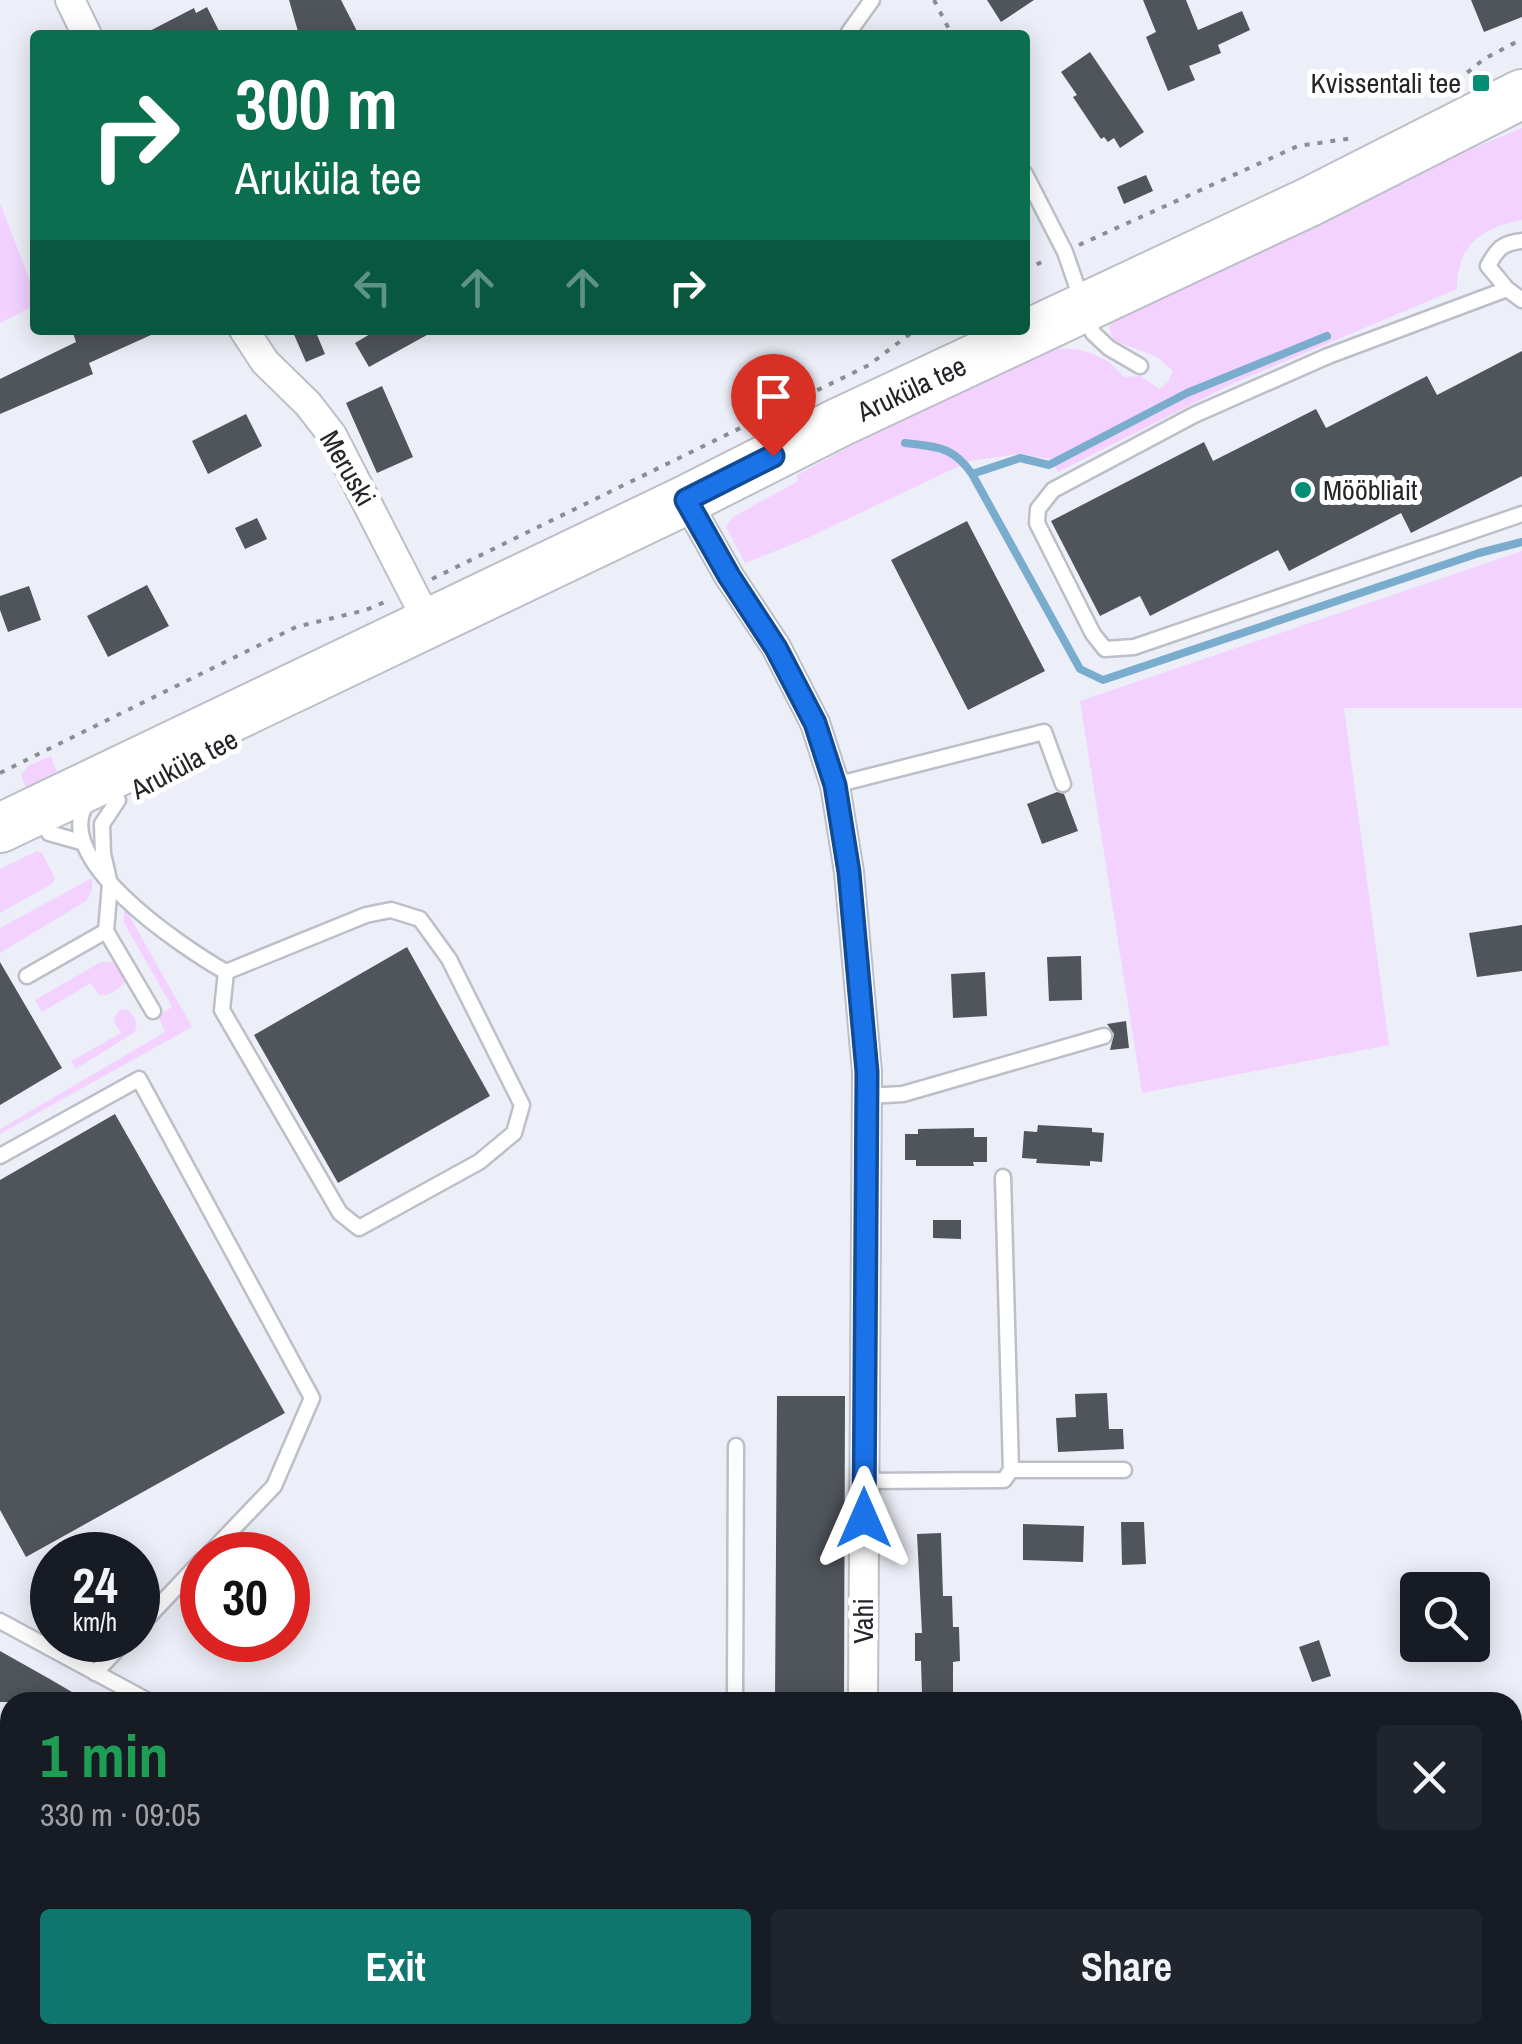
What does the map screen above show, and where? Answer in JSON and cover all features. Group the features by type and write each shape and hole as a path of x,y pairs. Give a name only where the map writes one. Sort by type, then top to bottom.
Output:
{"highway":[{"name":"Aruküla tee","path":"1030,329 1082,311 1430,132 1522,94"},
{"name":"Aruküla tee","path":"0,857 220,746 316,688 421,605 716,492 1000,339"},
{"name":"Aruküla tee","path":"68,826 146,756 359,657"}],"street":[{"path":"70,0 85,30"},
{"name":"Meruski","path":"247,335 265,362 332,434 421,605"},
{"name":"Vahi","path":"716,492 729,576 776,648 815,723 835,785 849,872 867,1096 862,1692"}],"lane":[{"path":"850,30 872,0"},
{"path":"1030,184 1064,252 1093,334 1108,348 1140,366"},
{"path":"1522,241 1508,242 1496,250 1488,266 1506,289 1522,300"},
{"path":"1506,289 1328,356 1194,415 1054,490 1038,509 1036,523 1105,649 1134,647 1522,514"},
{"path":"835,785 1044,732 1063,784"},
{"path":"68,826 110,884 184,948 226,972"},
{"path":"68,826 110,884 106,931 153,1011"},
{"path":"391,910 420,919 449,959 522,1105 514,1133 479,1162 359,1228 340,1213 222,1010 226,972 366,914 391,910"},
{"path":"27,976 106,931"},
{"path":"867,1096 903,1094 1104,1036"},
{"path":"0,1156 139,1079 312,1398 274,1486 230,1532"},
{"path":"864,1481 1004,1480 1011,1470 1002,1177"},
{"path":"735,1692 736,1446"},
{"path":"1011,1470 1124,1470"},
{"path":"160,1605 180,1583"},
{"path":"0,1621 131,1692"},
{"path":"95,1673 105,1662"}],"path":[{"path":"934,0 949,30"},
{"path":"1438,97 1484,59 1522,39"},
{"path":"1030,268 1298,146 1368,136"},
{"path":"0,773 296,627 366,610 421,605 869,365 909,335"}],"shaded area":[{"path":"1522,128 1522,220 1495,228 1474,241 1461,261 1457,289 1234,383 1058,472 1050,459 1018,454 970,461 745,563 726,527 733,517 798,481 797,475 912,413 1058,348 1095,355 1124,377 1141,376 1159,389 1173,371 1157,357 1113,340 1108,323 1116,317 1433,165"},
{"path":"0,203 30,281 30,308 0,323"},
{"path":"1522,551 1522,708 1344,708 1389,1045 1142,1093 1080,701"},
{"path":"51,756 59,778 31,801 21,775 28,766"},
{"path":"37,851 42,853 55,878 53,883 0,913 0,869"},
{"path":"92,878 92,890 86,901 0,953 0,928"},
{"path":"125,908 192,1027 0,1134 0,1129 165,1032 158,1016 172,1007 123,921"},
{"path":"101,962 113,962 122,971 125,982 120,987 99,995 91,983 42,1012 35,1000"},
{"path":"121,1009 134,1017 135,1032 76,1069 71,1061 121,1033 114,1022"}],"building":[{"path":"289,0 341,0 356,30 298,30"},
{"path":"987,0 1034,0 1001,22"},
{"path":"1143,0 1186,0 1198,30 1242,11 1250,30 1218,45 1221,53 1189,66 1195,80 1168,91 1146,37 1156,32"},
{"path":"1471,0 1522,0 1522,17 1484,32"},
{"path":"207,7 218,30 152,30 194,8 196,13"},
{"path":"1090,52 1144,132 1120,148 1114,138 1108,142 1104,137 1101,139 1061,72"},
{"path":"1146,175 1153,191 1124,204 1117,187"},
{"path":"74,335 151,335 89,363 93,374 0,414 0,379 76,342"},
{"path":"294,335 317,335 325,354 306,362"},
{"path":"369,335 427,335 369,367 355,343"},
{"name":"Mööbliait","path":"1522,351 1522,476 1411,533 1401,513 1289,571 1278,550 1150,616 1140,596 1100,616 1051,521 1204,442 1213,461 1316,409 1326,428 1427,376 1437,395"},
{"path":"382,386 413,457 377,473 346,403"},
{"path":"246,414 262,446 208,474 192,441"},
{"path":"257,518 267,539 245,549 235,528"},
{"path":"967,521 1045,671 968,710 891,560"},
{"path":"147,585 169,626 108,657 87,616"},
{"path":"29,586 41,620 8,632 0,610 0,596"},
{"path":"1057,792 1064,794 1078,831 1042,844 1027,804"},
{"path":"1522,925 1522,971 1477,977 1469,933"},
{"path":"407,947 490,1096 338,1183 254,1035"},
{"path":"1081,956 1082,1000 1049,1001 1047,957"},
{"path":"0,962 62,1068 0,1105"},
{"path":"985,972 987,1016 953,1018 951,974"},
{"path":"1126,1021 1129,1048 1110,1050 1114,1034 1107,1024"},
{"path":"115,1114 285,1413 71,1532 30,1532 30,1555 26,1557 0,1510 0,1180"},
{"path":"1038,1125 1092,1128 1092,1132 1104,1133 1102,1162 1090,1161 1090,1166 1036,1163 1037,1159 1022,1158 1024,1131 1037,1132"},
{"path":"974,1128 974,1137 987,1137 987,1162 973,1162 974,1166 916,1166 916,1160 905,1160 905,1134 918,1134 918,1129"},
{"path":"933,1220 961,1220 961,1239 933,1238"},
{"path":"1107,1393 1109,1429 1123,1429 1124,1449 1058,1452 1056,1418 1076,1417 1075,1394"},
{"path":"777,1396 845,1396 844,1692 775,1692"},
{"path":"1121,1522 1144,1522 1146,1564 1122,1565"},
{"path":"1023,1524 1084,1526 1083,1562 1023,1560"},
{"path":"941,1533 943,1596 952,1596 953,1627 959,1627 960,1661 953,1662 953,1692 922,1692 921,1661 915,1661 915,1633 922,1633 917,1534"},
{"path":"1319,1640 1331,1676 1312,1682 1299,1647"},
{"path":"0,1651 72,1692 0,1692"}],"waterway":[{"path":"972,474 1020,458 1049,465 1187,393 1327,336"},
{"path":"905,443 943,450 965,465 1080,669 1103,680 1479,553 1522,542"}],"place":[{"name":"Kvissentali tee","path":"1481,83"},
{"name":"Mööbliait","path":"1303,490"}],"route":[{"path":"773,456 686,500 776,648 815,723 835,785 849,872 867,1072 864,1518"}]}
